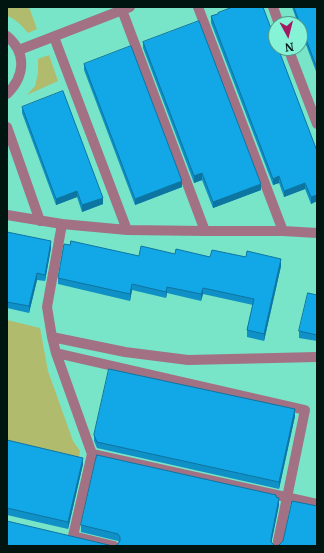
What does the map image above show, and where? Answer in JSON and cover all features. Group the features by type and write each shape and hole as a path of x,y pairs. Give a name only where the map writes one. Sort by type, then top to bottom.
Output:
{"street":[{"path":"198,7 283,231"},
{"path":"19,50 126,9 205,231"},
{"path":"7,36 13,41 19,50 21,62 20,74 16,85 7,94"},
{"path":"54,37 127,230"},
{"path":"291,56 317,124"},
{"path":"7,128 40,220"},
{"path":"7,214 62,224 127,230 283,231 317,233"},
{"path":"62,224 47,307 56,353 92,454 69,536 108,545"},
{"path":"52,337 125,352 188,360 317,357"},
{"path":"56,353 305,410 277,546"},
{"path":"92,454 317,504"}],"green space":[{"path":"29,7 37,29 28,33 21,25 7,16 7,8"},
{"path":"49,55 58,81 27,95 35,86 38,73 38,59"},
{"path":"7,320 40,328 48,371 73,441 80,451 79,458 7,443"}],"building":[{"path":"233,7 263,7 268,20 268,56 281,56 317,151 317,195 311,197 305,183 284,191 279,176 273,179 211,16"},
{"path":"294,7 317,7 317,68 308,44 308,16 297,16"},
{"path":"199,21 261,184 213,202 202,173 194,176 143,42"},
{"path":"131,46 182,181 135,199 84,64"},
{"path":"63,91 103,198 82,205 77,191 56,199 22,107"},
{"path":"7,232 51,241 45,275 37,273 29,306 7,302"},
{"path":"71,241 139,256 141,246 175,254 176,249 210,257 212,250 246,257 247,251 281,259 264,334 247,330 254,299 203,288 201,294 167,287 166,292 132,284 130,294 58,278 64,244 70,245"},
{"path":"308,293 317,295 317,335 299,331"},
{"path":"109,369 295,409 279,482 97,442 94,435"},
{"path":"7,440 83,458 68,522 7,508"},
{"path":"97,455 276,495 276,497 279,498 271,539 271,542 275,546 116,546 120,541 118,534 81,525"},
{"path":"292,501 317,506 317,546 275,546 279,545 283,541"},
{"path":"7,521 113,546 7,546"}]}
